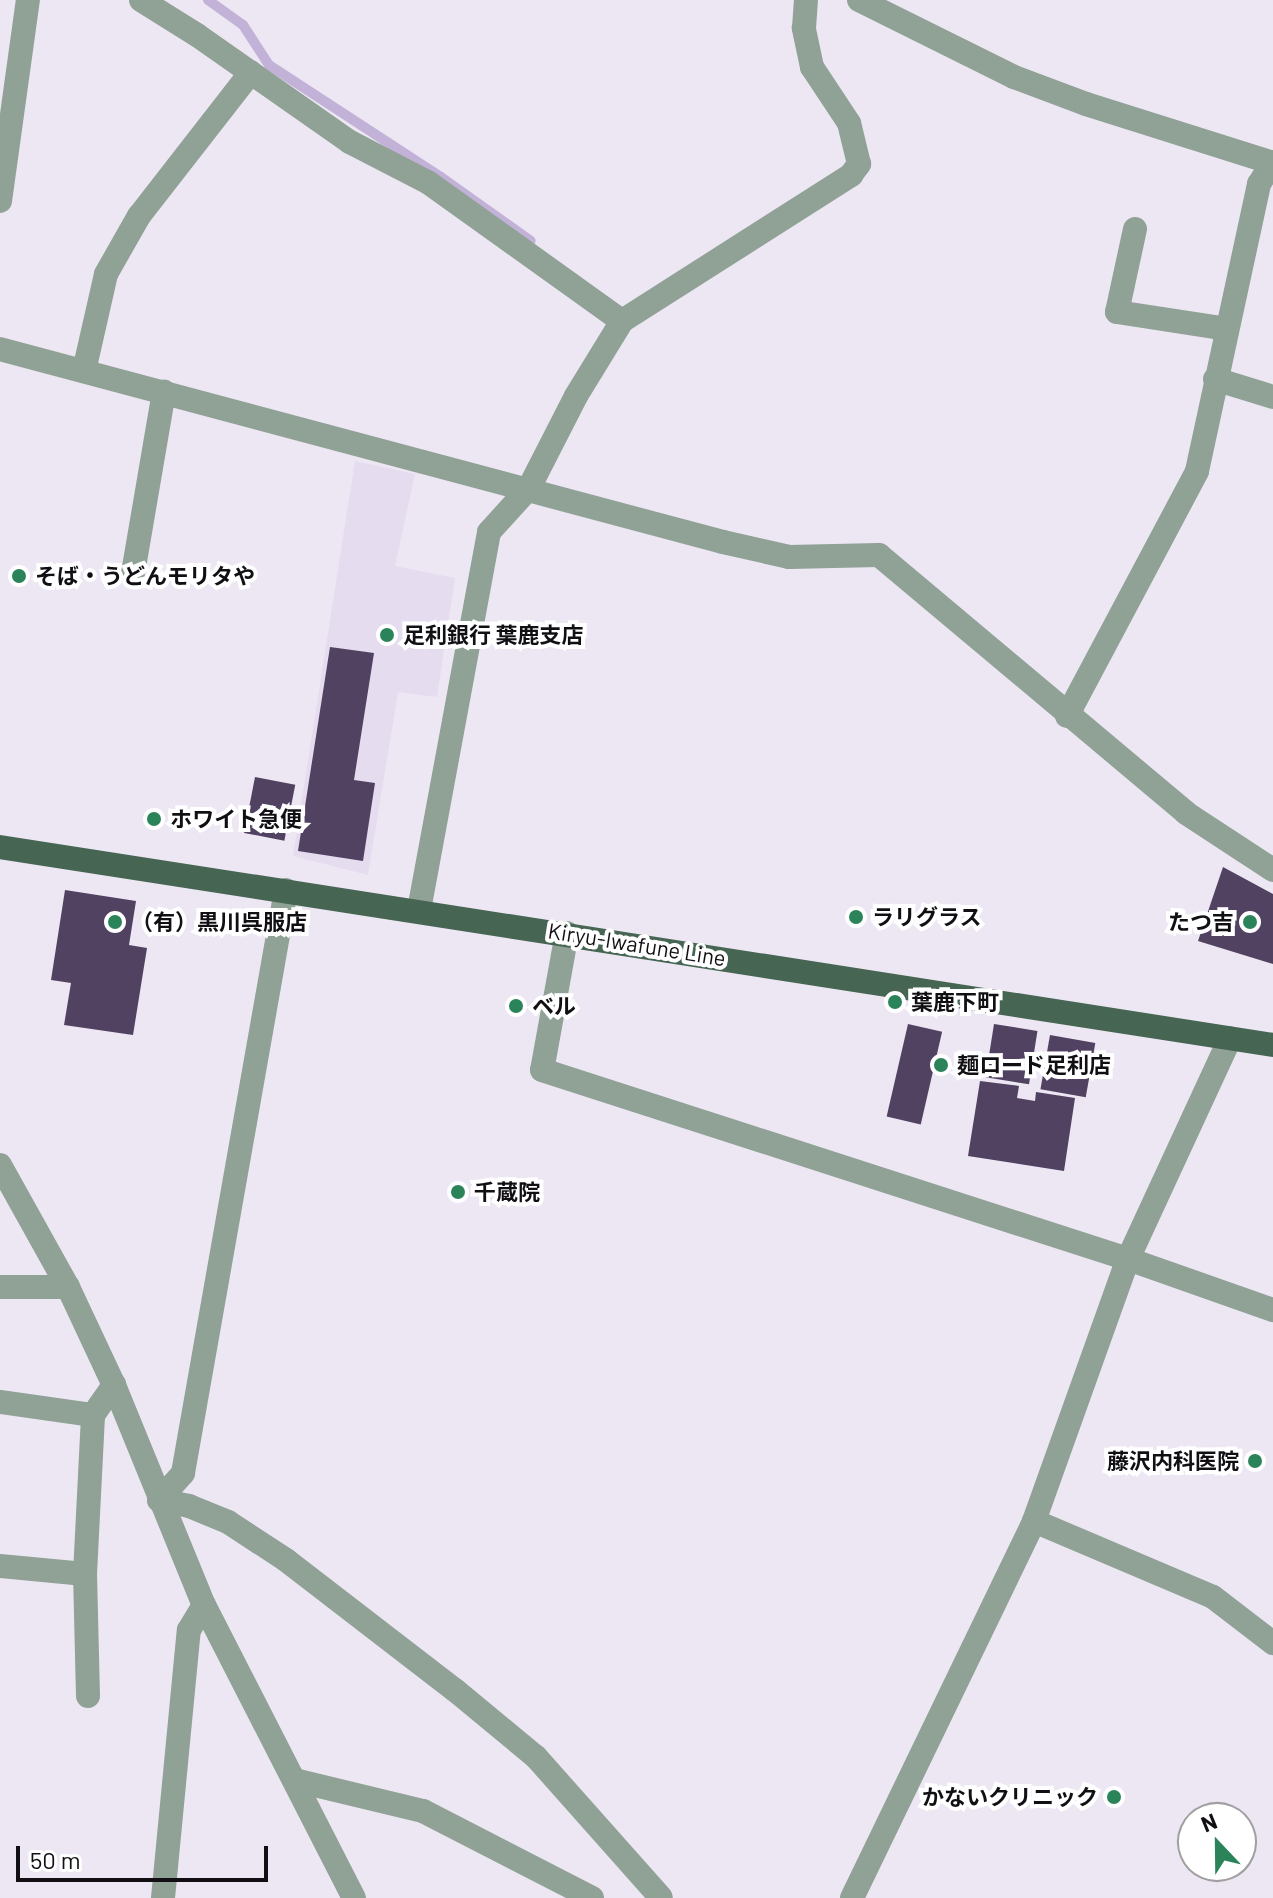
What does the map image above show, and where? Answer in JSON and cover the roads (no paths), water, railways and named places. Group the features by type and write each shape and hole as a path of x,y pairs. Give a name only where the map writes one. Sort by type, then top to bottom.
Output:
{"main road":[{"name":"Kiryu-Iwafune Line","path":"0,847 1273,1045"}],"street":[{"path":"0,201 28,0"},
{"path":"141,0 350,142 429,183 622,321"},
{"path":"419,910 489,532 529,488 576,396 622,321 839,183 859,164 849,123 812,67 804,28 806,0"},
{"path":"859,0 1014,77 1086,104 1273,162 1259,184 1197,471 1067,716"},
{"path":"84,371 106,274 139,216 251,72"},
{"path":"1135,229 1117,312 1227,329"},
{"path":"0,349 789,557 879,555 1186,813 1273,870"},
{"path":"1215,379 1273,397"},
{"path":"133,573 164,392"},
{"path":"159,1500 183,1473 286,890"},
{"path":"567,933 542,1070 1128,1259 1273,1310"},
{"path":"852,1898 1034,1521 1128,1259 1230,1038"},
{"path":"0,1165 68,1287 114,1385 204,1605 354,1898"},
{"path":"0,1287 68,1287"},
{"path":"88,1696 85,1574 93,1415 114,1385"},
{"path":"0,1402 93,1415"},
{"path":"159,1500 189,1506 228,1522 286,1560 455,1690 536,1757 661,1898"},
{"path":"1034,1521 1213,1597 1273,1643"},
{"path":"0,1566 85,1574"},
{"path":"163,1898 189,1630 204,1605"},
{"path":"294,1780 423,1811 592,1898"}],"waterway":[{"path":"208,0 243,25 269,65 441,177 531,241"}],"place":[{"name":"そば・うどんモリタや","path":"19,576"},
{"name":"足利銀行 葉鹿支店","path":"387,635"},
{"name":"ホワイト急便","path":"154,819"},
{"name":"ラリグラス","path":"856,917"},
{"name":"（有）黒川呉服店","path":"115,922"},
{"name":"たつ吉","path":"1250,922"},
{"name":"葉鹿下町","path":"895,1002"},
{"name":"ベル","path":"516,1006"},
{"name":"麺ロード足利店","path":"941,1065"},
{"name":"千蔵院","path":"458,1192"},
{"name":"藤沢内科医院","path":"1255,1461"},
{"name":"かないクリニック","path":"1114,1797"}]}
